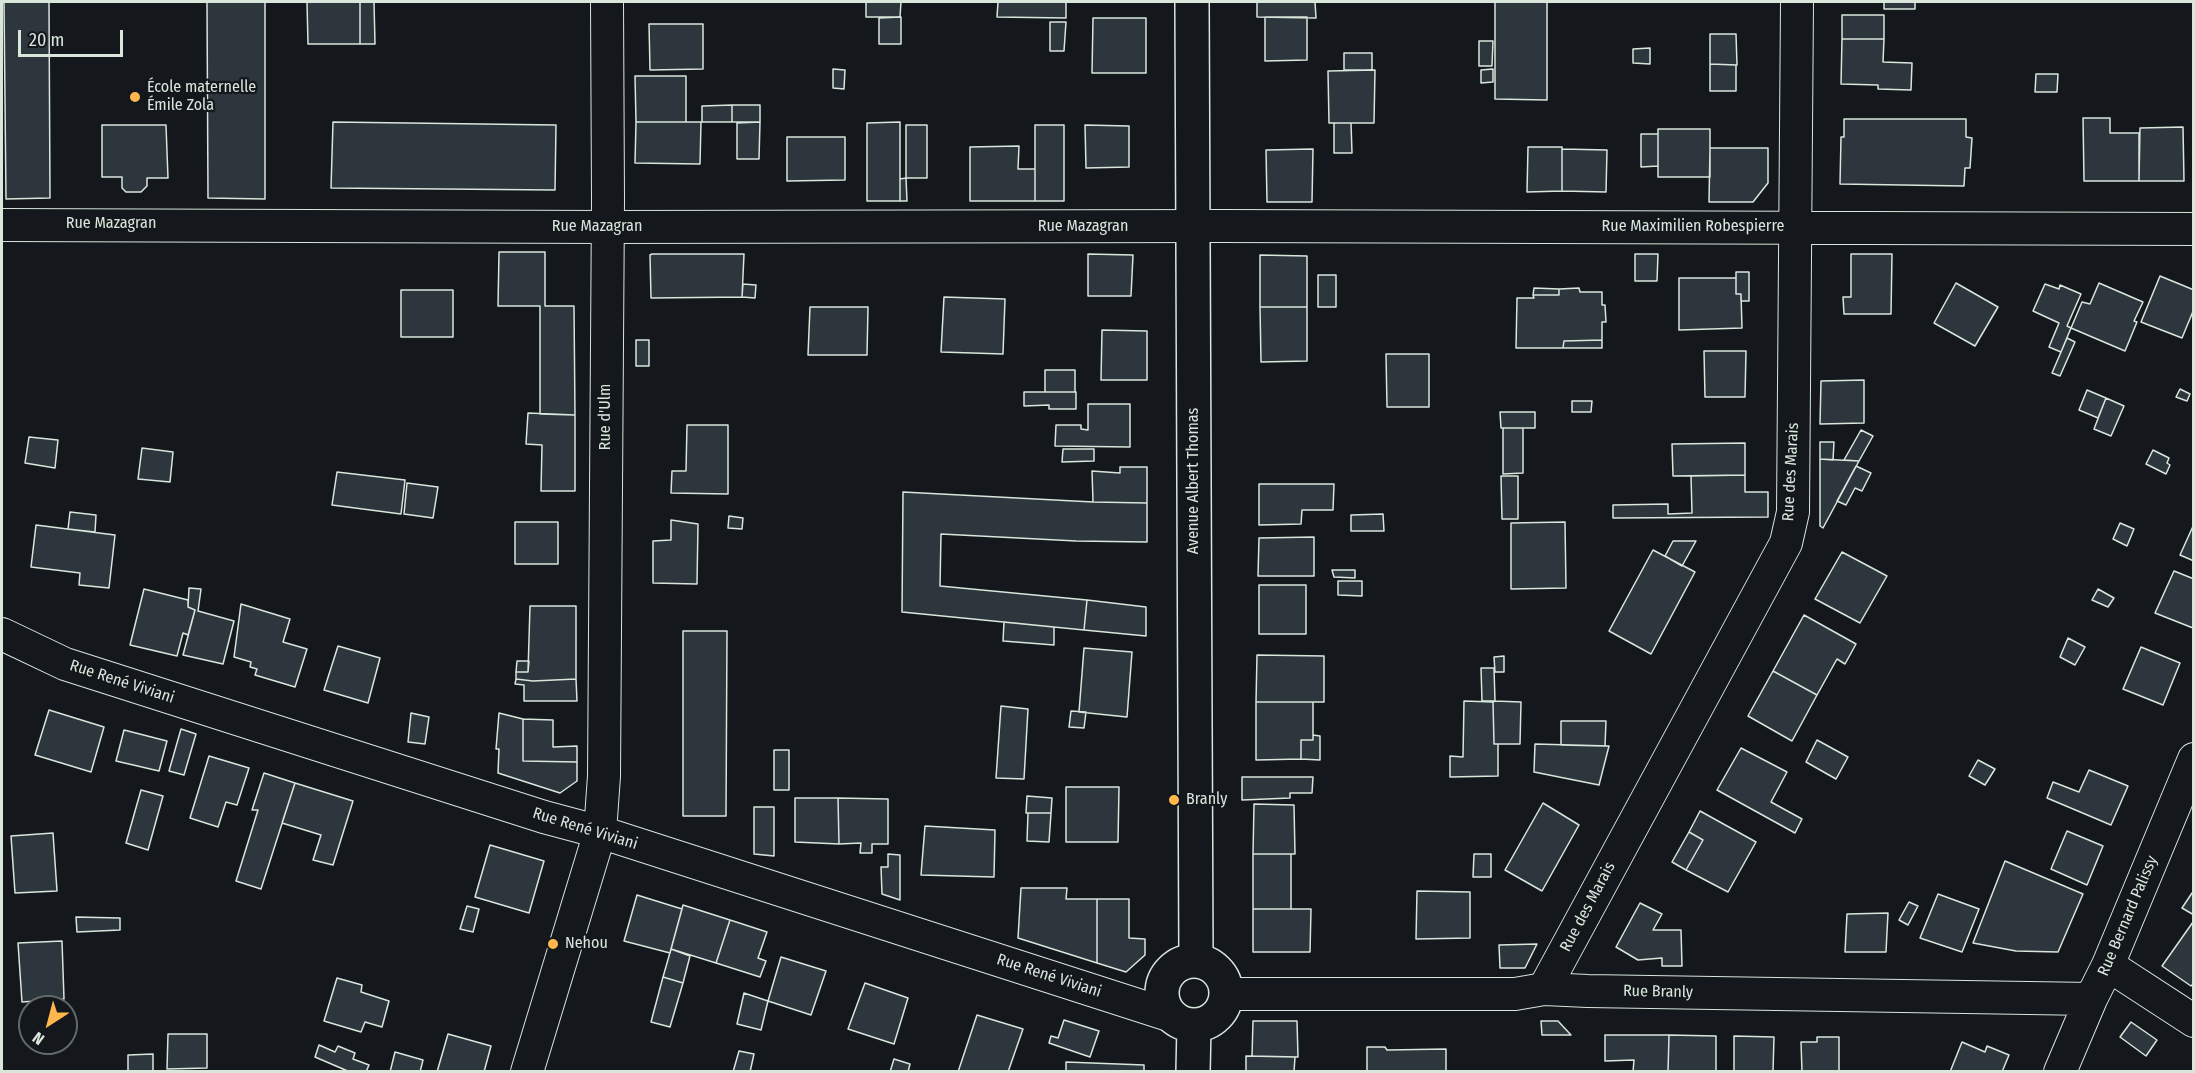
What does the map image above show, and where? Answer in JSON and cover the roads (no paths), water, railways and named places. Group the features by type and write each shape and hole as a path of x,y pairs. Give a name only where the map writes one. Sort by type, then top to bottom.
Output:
{"main road":[{"name":"Avenue Albert Thomas","path":"1192,2 1196,961"},
{"path":"1186,961 1196,961 1206,963 1221,976 1226,994 1219,1013 1203,1024 1183,1020 1166,1009 1161,990 1164,980 1177,965 1186,961"},
{"path":"1183,1020 1193,1071"}],"street":[{"name":"Rue d'Ulm","path":"527,1071 600,832 604,776 607,2"},
{"name":"Rue des Marais","path":"1544,989 1786,543 1793,512 1797,2"},
{"name":"Rue Mazagran","path":"2,225 1192,226"},
{"name":"Rue Maximilien Robespierre","path":"1192,226 2193,229"},
{"name":"Rue René Viviani","path":"2,634 65,664 544,817 600,832 1183,1020"},
{"name":"Rue Bernard Palissy","path":"2060,1071 2108,965 2193,759"},
{"path":"2108,965 2193,1021"},
{"name":"Rue Branly","path":"1226,994 1515,994 1544,989 2091,999"}],"place":[{"name":"École maternelle Émile Zola","path":"135,97"},
{"name":"Branly","path":"1174,800"},
{"name":"Nehou","path":"553,944"}]}
